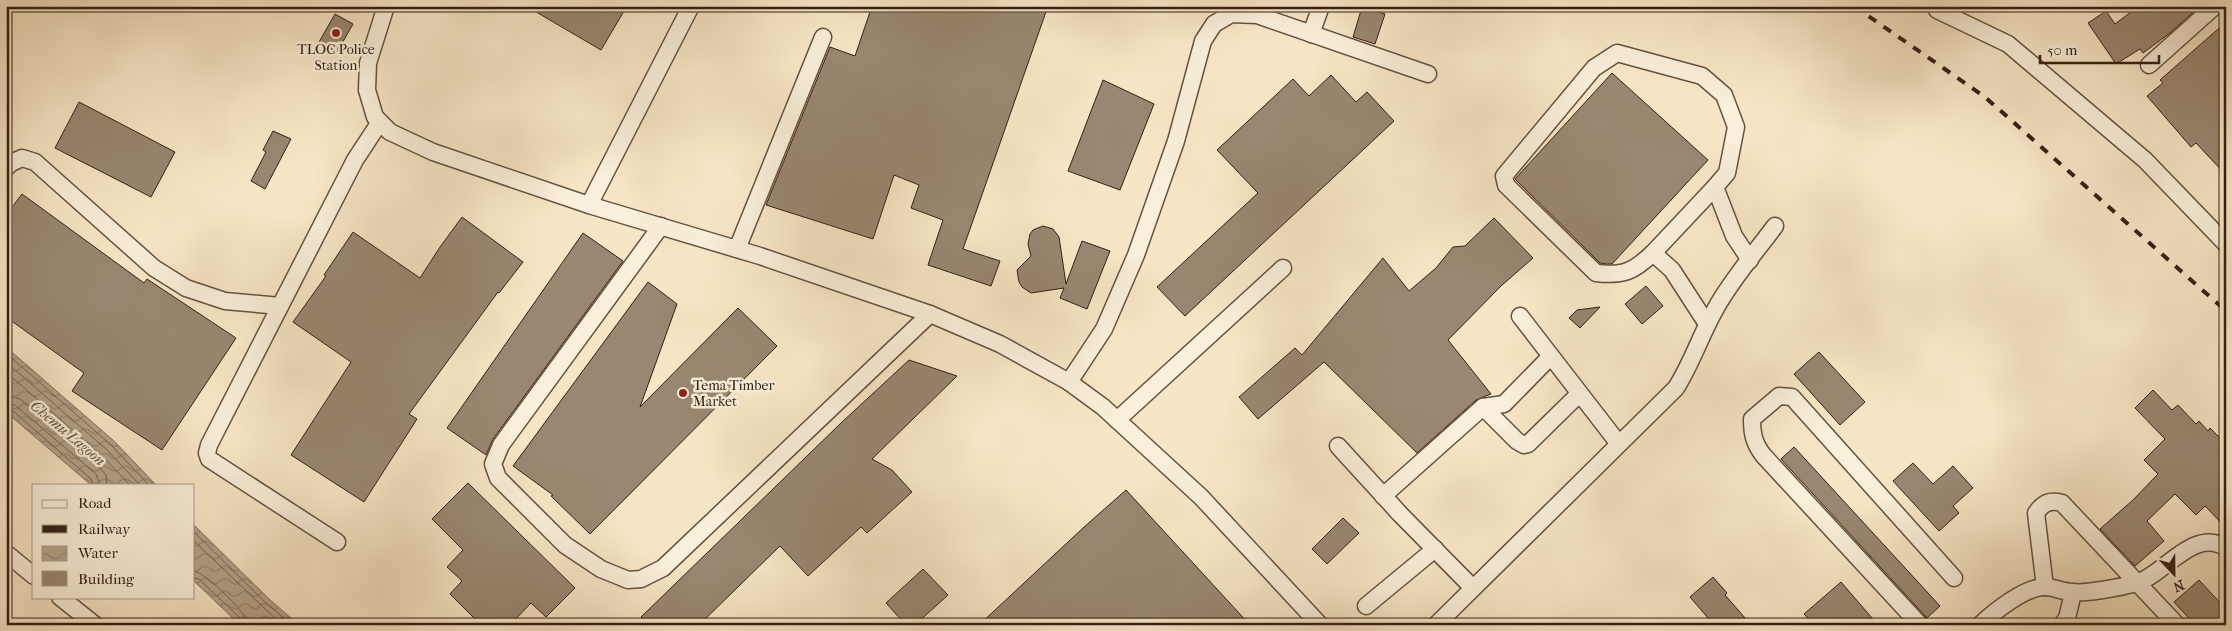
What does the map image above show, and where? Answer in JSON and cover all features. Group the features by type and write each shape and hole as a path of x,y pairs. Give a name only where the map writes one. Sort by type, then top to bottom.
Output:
{"street":[{"path":"386,6 368,63 367,90 376,117 390,132 433,152 589,205 737,249 930,314 1000,344 1069,382 1117,420 1201,497 1320,625"},
{"path":"589,205 691,6"},
{"path":"1311,34 1321,6"},
{"path":"2149,65 2215,6"},
{"path":"1069,382 1104,330 1136,255 1176,141 1203,41 1214,24 1230,10 1257,15 1428,74"},
{"path":"1937,10 2008,44 2145,160 2226,244"},
{"path":"737,249 823,37"},
{"path":"1617,53 1627,54 1702,76 1724,95 1736,127 1727,173 1715,187 1639,267 1616,275 1596,274 1506,185 1504,176 1594,68 1617,53"},
{"path":"337,542 209,460 207,453 209,445 355,160 380,122"},
{"path":"6,168 10,163 22,158 34,162 154,268 186,288 225,301 280,306"},
{"path":"1715,187 1734,236 1750,260"},
{"path":"661,226 501,445 493,464 498,478 565,545 601,569 628,580 641,579 663,568 930,314"},
{"path":"1436,625 1676,388 1687,371 1707,324 1717,306 1775,226"},
{"path":"1653,253 1672,270 1707,324"},
{"path":"1117,420 1282,268"},
{"path":"1520,316 1619,444"},
{"path":"1382,496 1483,407 1504,404 1550,357"},
{"path":"1483,407 1517,441 1524,445 1528,444 1579,394"},
{"path":"1920,625 1763,455 1755,444 1752,420 1779,396 1792,397 1954,578"},
{"path":"1338,446 1382,496 1473,588"},
{"path":"2045,587 2036,513 2042,505 2052,500 2062,503 2176,625"},
{"path":"1980,625 2005,604 2022,594 2045,587 2073,593 2138,583 2198,544 2219,543 2226,548"},
{"path":"1366,606 1435,549"},
{"path":"6,553 32,574"},
{"path":"2062,625 2067,618 2073,593"},
{"path":"61,598 95,625"}],"water":[{"name":"Chemu Lagoon","path":"6,347 114,441 155,484 90,484 6,412"},
{"path":"195,526 269,599 299,625 240,625 195,582"}],"building":[{"path":"526,6 627,6 601,50"},
{"path":"872,6 1048,6 963,249 1000,261 991,286 928,265 943,220 911,208 919,185 894,175 873,239 766,205 830,47 855,56"},
{"path":"2139,6 2200,6 2170,33 2143,53 2140,49 2116,64 2088,23 2106,11 2115,24"},
{"path":"1362,7 1385,14 1375,44 1353,37"},
{"name":"TLOC Police Station","path":"335,14 353,24 337,52 319,42"},
{"path":"2226,22 2226,175 2196,143 2191,147 2147,96 2163,83 2160,80"},
{"path":"1612,73 1708,160 1612,264 1606,264 1600,263 1515,179"},
{"path":"1331,75 1356,102 1367,92 1394,121 1185,316 1157,287 1258,193 1217,150 1293,79 1309,96"},
{"path":"1103,80 1154,104 1120,190 1068,171"},
{"path":"79,102 175,152 151,197 55,148"},
{"path":"273,131 291,139 265,189 251,181 266,152 263,150"},
{"path":"22,194 144,283 147,279 236,338 162,450 72,391 84,373 6,317 6,215"},
{"path":"462,217 523,262 498,292 409,414 417,419 364,502 291,455 351,362 293,322 326,276 324,275 353,232 420,278"},
{"path":"1494,218 1533,258 1501,286 1448,340 1491,394 1476,400 1417,453 1324,362 1258,419 1239,397 1295,348 1302,355 1383,258 1409,291 1436,268 1453,247 1465,246"},
{"path":"1043,226 1053,229 1059,237 1066,284 1082,241 1110,251 1087,309 1060,298 1064,288 1031,293 1022,287 1019,282 1017,270 1031,256 1028,244 1030,234 1033,230"},
{"path":"583,233 623,261 493,439 486,455 447,428"},
{"path":"648,282 677,304 640,407 738,308 777,346 590,534 551,496 553,495 513,466"},
{"path":"1646,286 1663,306 1642,324 1625,304"},
{"path":"1600,307 1580,328 1569,318 1577,310"},
{"path":"1819,352 1865,402 1840,425 1794,374"},
{"path":"909,360 957,376 872,459 892,470 912,492 867,533 861,527 808,576 780,546 699,625 648,625 641,617 840,424"},
{"path":"2153,390 2172,410 2178,405 2196,424 2199,421 2208,431 2210,428 2226,444 2226,528 2205,506 2196,515 2175,494 2147,521 2164,541 2135,566 2100,529 2133,500 2158,474 2144,460 2165,439 2135,408"},
{"path":"1794,447 1940,606 1927,618 1781,459"},
{"path":"1913,463 1933,484 1953,466 1973,488 1953,506 1959,513 1939,531 1893,481"},
{"path":"468,483 575,588 546,617 531,603 510,625 481,625 450,594 462,581 447,567 463,550 432,519"},
{"path":"1126,490 1250,625 979,625 1083,528"},
{"path":"1343,518 1359,533 1327,564 1312,549"},
{"path":"923,569 948,595 915,625 906,625 886,603"},
{"path":"1713,577 1727,593 1725,595 1745,618 1738,625 1714,625 1690,597"},
{"path":"2199,580 2226,609 2226,625 2195,625 2174,602"},
{"path":"1841,582 1878,625 1814,625 1804,614"}],"railway":[{"path":"1854,6 1985,97 2226,311"}],"place":[{"name":"TLOC Police Station","path":"336,33"},
{"name":"Tema Timber Market","path":"683,393"}]}
